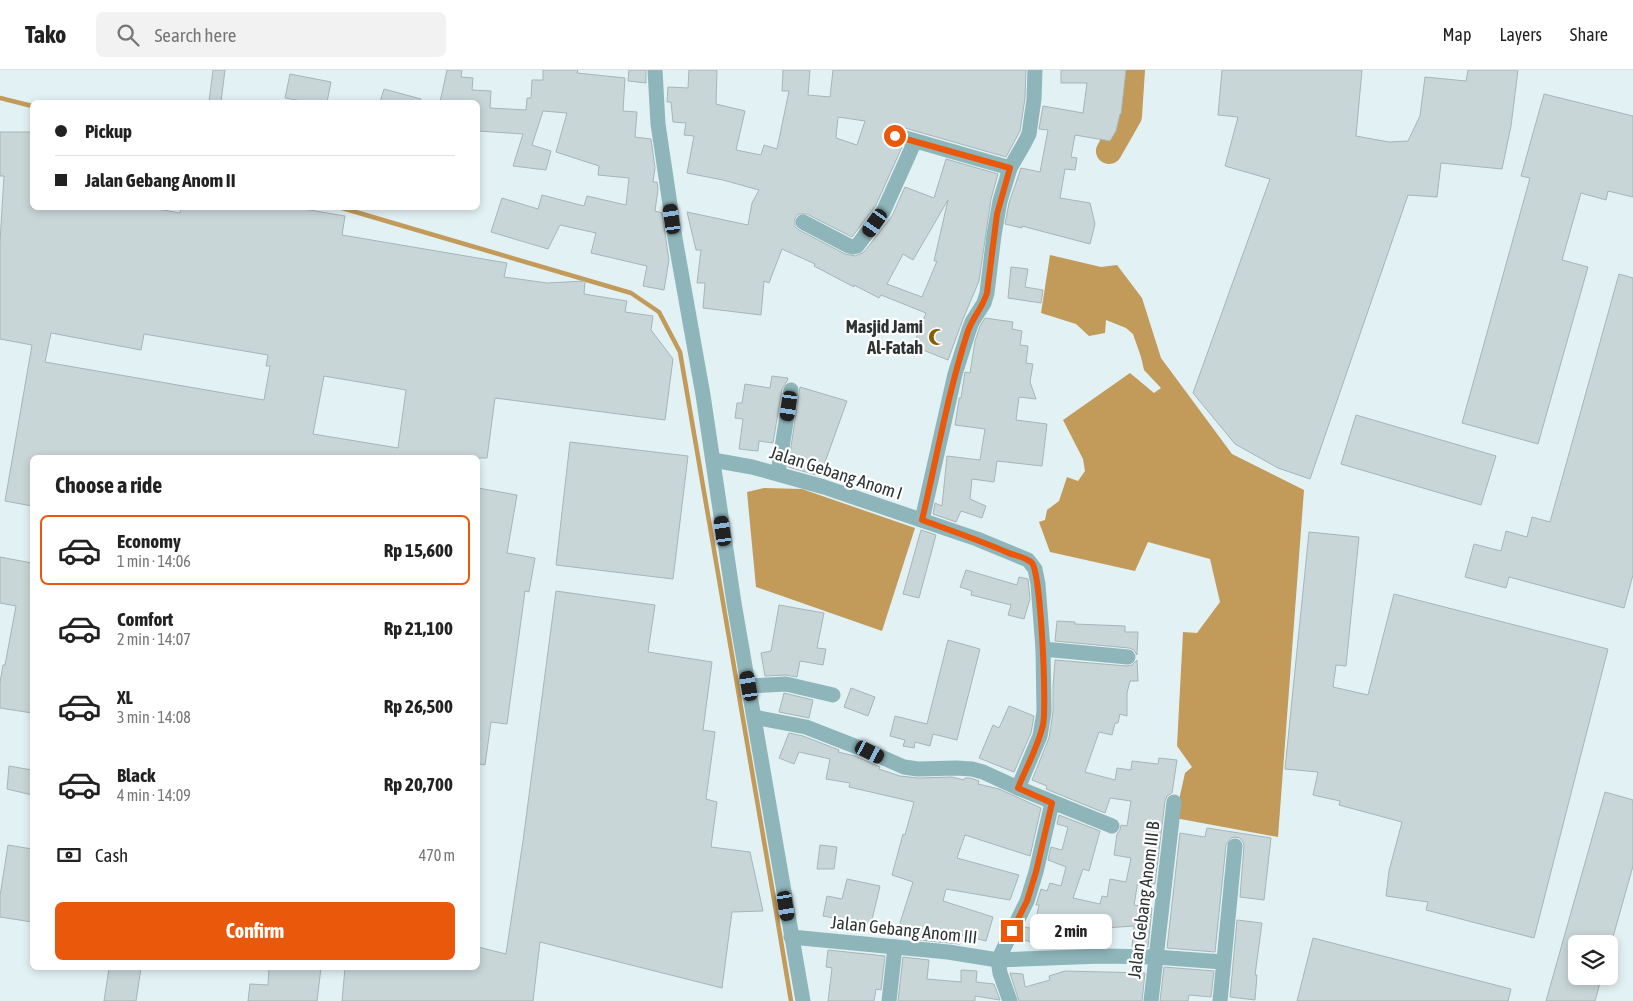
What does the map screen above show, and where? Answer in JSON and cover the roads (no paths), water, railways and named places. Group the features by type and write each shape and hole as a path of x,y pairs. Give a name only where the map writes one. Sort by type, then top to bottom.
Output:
{"street":[{"path":"655,70 658,124 674,229 702,386 734,603 803,1001"},
{"path":"922,520 955,374 972,322 984,303 987,293 997,214 1010,168 1028,134 1034,99 1035,70"},
{"path":"895,136 1010,168"},
{"path":"803,222 849,246 857,246 884,210 915,141"},
{"path":"778,473 791,390"},
{"name":"Jalan Gebang Anom I","path":"713,460 752,466 778,473 977,539 1028,560 1035,569 1038,584 1042,649"},
{"path":"1018,788 1043,726 1042,649 1128,657"},
{"path":"749,686 786,684 832,695"},
{"path":"754,717 806,727 904,767 918,769 972,769 982,772 1052,803 1112,826"},
{"name":"Jalan Gebang Anom III B","path":"1151,1001 1174,802"},
{"path":"1010,1001 1000,973 998,960 1027,901 1036,872 1052,803"},
{"path":"1220,1001 1234,846"},
{"name":"Jalan Gebang Anom III","path":"791,937 948,952 998,960 1102,956 1223,962"},
{"path":"889,1001 895,947"}],"waterway":[{"path":"1109,151 1129,116 1132,70"},
{"path":"0,98 30,106"},
{"path":"349,210 631,293 659,312 680,352 791,1001"}],"place":[{"name":"Masjid Jami Al-Fatah","path":"937,337"}]}
